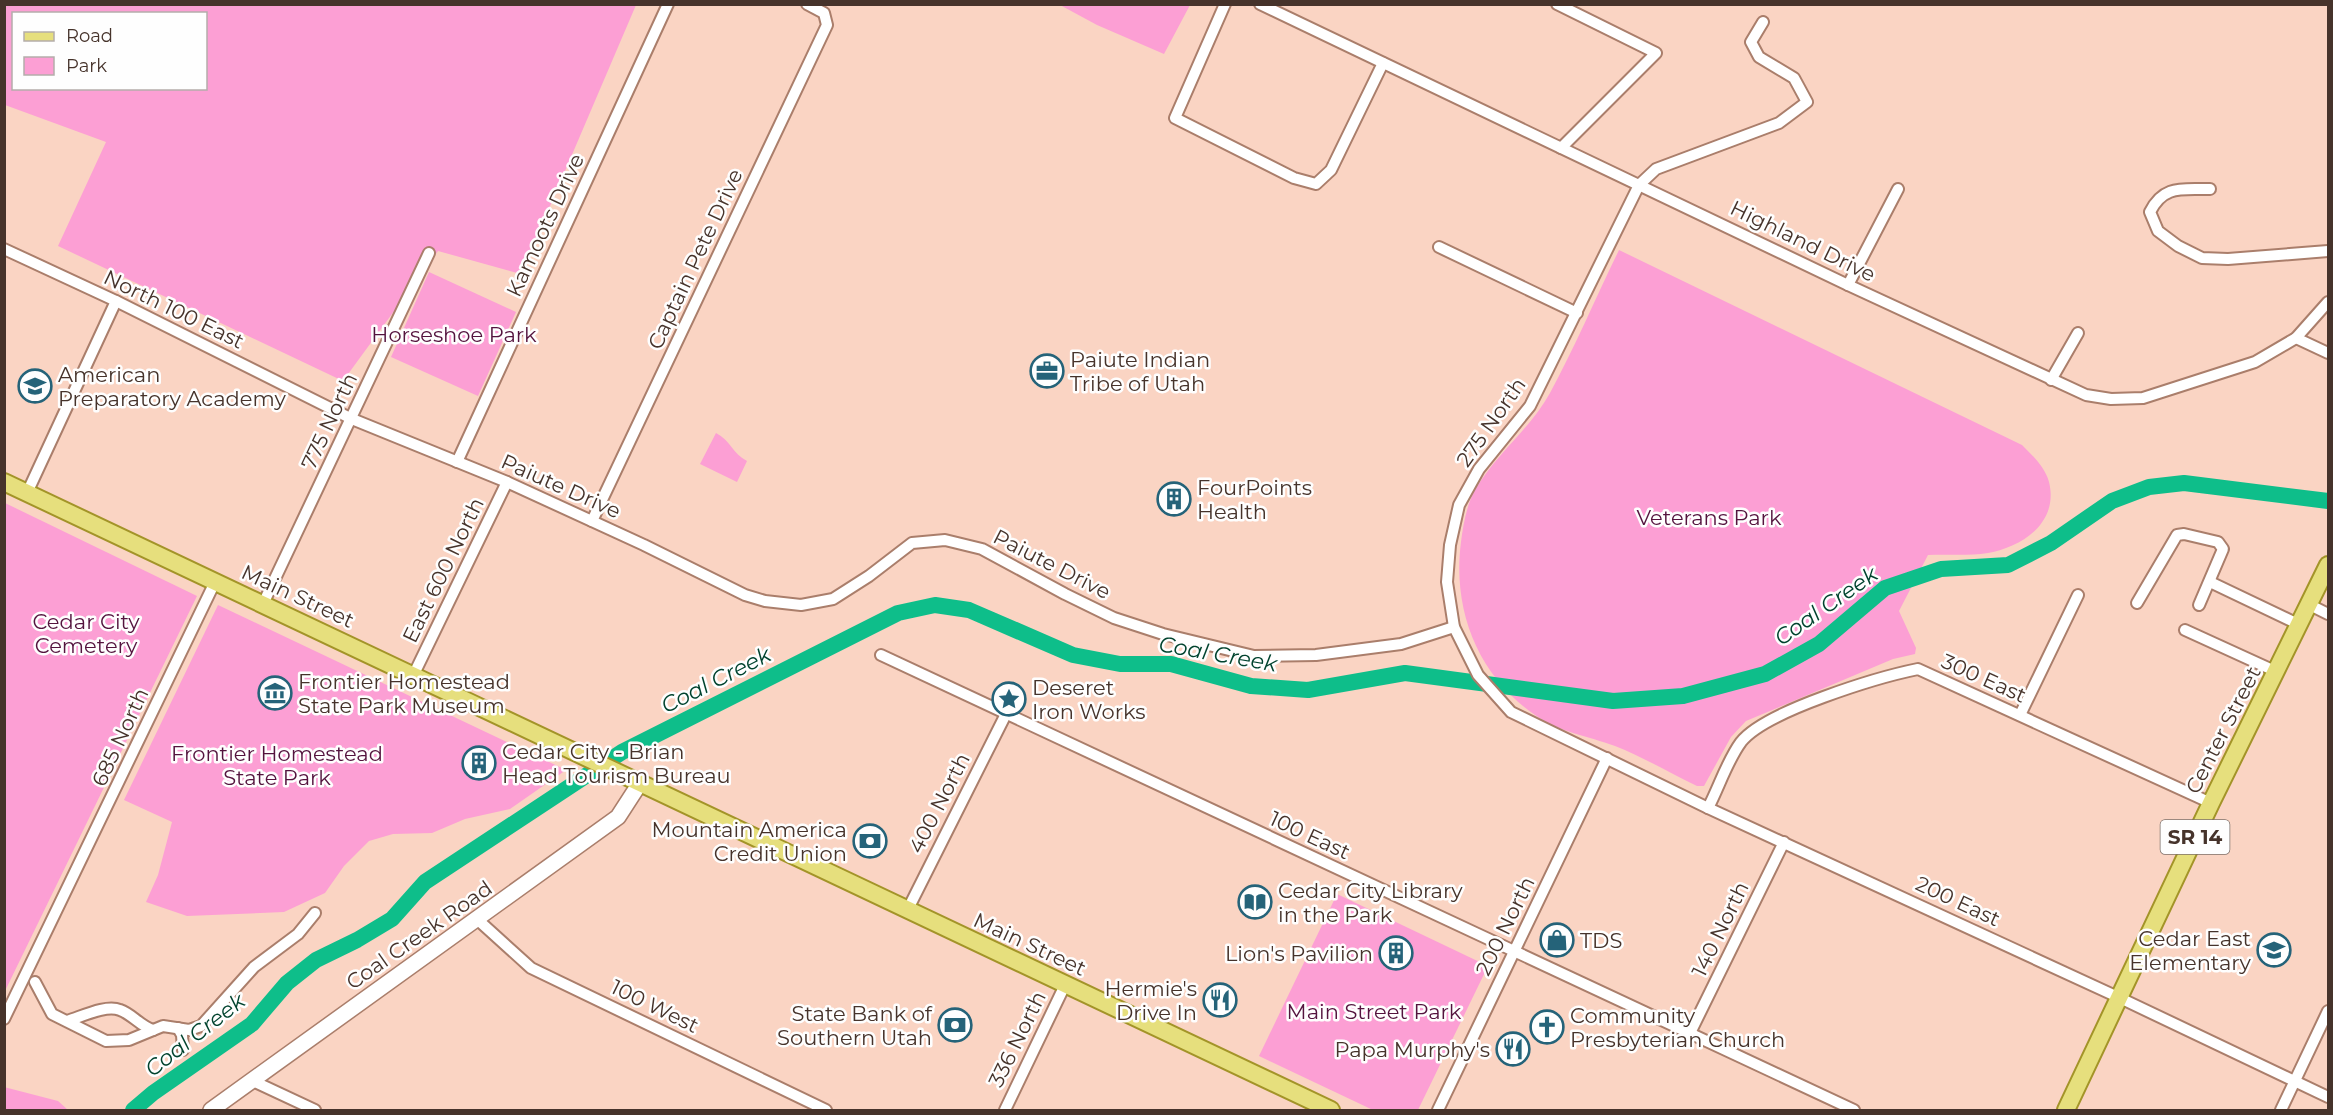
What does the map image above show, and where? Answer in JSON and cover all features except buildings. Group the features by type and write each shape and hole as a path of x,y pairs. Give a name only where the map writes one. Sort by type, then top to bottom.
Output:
{"main road":[{"name":"Main Street","path":"4,482 1331,1110"},
{"name":"Center Street","path":"2066,1110 2211,803 2328,565"},
{"name":"Coal Creek Road","path":"211,1110 618,818 640,783"}],"street":[{"name":"Kamoots Drive","path":"457,462 668,4"},
{"name":"Captain Pete Drive","path":"592,521 827,25 824,13 807,4"},
{"path":"1225,4 1175,118 1294,178 1316,184 1331,170 1383,63"},
{"name":"Highland Drive","path":"1260,4 1848,285 2086,395 2111,399 2143,398 2255,362 2295,338 2328,302"},
{"path":"1557,4 1656,53 1561,148"},
{"path":"1639,185 1656,169 1779,123 1807,102 1794,78 1759,57 1751,42 1763,22"},
{"name":"275 North","path":"1511,712 1478,675 1454,627 1447,582 1450,545 1460,505 1479,469 1530,406 1639,185"},
{"path":"1848,285 1898,189"},
{"path":"2210,189 2172,191 2157,198 2150,212 2158,231 2178,246 2202,258 2228,259 2328,250"},
{"path":"1439,247 1577,314"},
{"name":"North 100 East","path":"4,249 116,301 352,419 457,462"},
{"name":"775 North","path":"262,604 429,253"},
{"path":"27,493 116,301"},
{"path":"2051,380 2078,333"},
{"path":"2295,338 2328,353"},
{"name":"Paiute Drive","path":"457,462 592,521 745,595 765,601 801,604 833,599 869,576 912,543 945,540 982,549 1114,618 1163,634 1254,656 1316,655 1401,644 1454,627"},
{"name":"East 600 North","path":"414,676 507,482"},
{"path":"2137,603 2177,535 2184,534 2222,545 2221,559 2199,605"},
{"name":"685 North","path":"4,1019 215,582"},
{"path":"2210,582 2300,626"},
{"path":"2020,715 2072,603 2078,595"},
{"path":"2310,605 2328,614"},
{"path":"2185,630 2277,672"},
{"name":"100 East","path":"881,655 1854,1110"},
{"name":"300 East","path":"1708,808 1742,742 1765,722 1880,676 1918,669 2211,803"},
{"name":"200 East","path":"1511,712 1708,808 2120,998 2328,1097"},
{"name":"400 North","path":"907,910 1006,714"},
{"name":"200 North","path":"1438,1110 1607,758"},
{"name":"140 North","path":"1690,1034 1784,842"},
{"path":"35,982 52,1014 106,1041 129,1040 164,1026 183,1029 201,1026 254,967 298,934 315,913"},
{"name":"100 West","path":"478,920 531,968 818,1109"},
{"name":"336 North","path":"1005,1110 1065,985"},
{"path":"67,1020 105,1009 119,1009 142,1026 153,1030"},
{"path":"2281,1110 2328,1011"},
{"path":"183,1029 199,1039"},
{"path":"183,1029 183,1050"},
{"path":"251,1080 315,1110"}],"green space":[{"path":"1190,4 1164,54 1097,25 1060,5"},
{"path":"4,5 636,5 521,274 438,251 343,381 58,246 106,142 5,105"},
{"name":"Veterans Park","path":"1619,250 2022,445 2041,466 2049,482 2051,496 2049,509 2043,520 2035,530 2014,545 1988,553 1928,555 1899,611 1916,648 1915,654 1893,659 1746,721 1731,737 1704,786 1697,786 1615,746 1554,726 1535,715 1498,681 1484,661 1465,616 1461,592 1459,567 1461,542 1472,496 1483,477 1533,418 1550,393"},
{"name":"Horseshoe Park","path":"429,272 516,312 478,396 391,357"},
{"path":"716,433 747,461 737,482 700,464"},
{"name":"Cedar City Cemetery","path":"5,503 197,596 5,991"},
{"name":"Frontier Homestead State Park","path":"218,605 566,770 510,809 465,819 432,833 393,834 369,841 344,866 325,893 284,912 187,916 146,902 158,875 172,822 124,800"},
{"name":"Main Street Park","path":"1337,894 1488,966 1418,1110 1373,1110 1259,1056"},
{"path":"4,1087 58,1101 68,1110 5,1110"}],"waterway":[{"name":"Coal Creek","path":"133,1110 153,1093 252,1024 287,983 316,960 357,940 392,919 425,882 622,752 898,613 935,605 969,610 1073,655 1120,664 1171,664 1251,686 1308,690 1405,673 1613,701 1683,696 1765,674 1819,644 1885,588 1941,569 2008,565 2051,543 2112,501 2149,487 2184,483 2328,501"}],"place":[{"name":"Paiute Indian Tribe of Utah","path":"1047,371"},
{"name":"American Preparatory Academy","path":"35,386"},
{"name":"FourPoints Health","path":"1174,499"},
{"name":"Frontier Homestead State Park Museum","path":"275,693"},
{"name":"Deseret Iron Works","path":"1009,699"},
{"name":"Cedar City - Brian Head Tourism Bureau","path":"479,763"},
{"name":"Mountain America Credit Union","path":"870,841"},
{"name":"Cedar City Library in the Park","path":"1255,902"},
{"name":"TDS","path":"1557,940"},
{"name":"Cedar East Elementary","path":"2274,950"},
{"name":"Lion's Pavilion","path":"1396,953"},
{"name":"Hermie's Drive In","path":"1220,1000"},
{"name":"State Bank of Southern Utah","path":"955,1025"},
{"name":"Community Presbyterian Church","path":"1547,1027"},
{"name":"Papa Murphy's","path":"1513,1049"}]}
